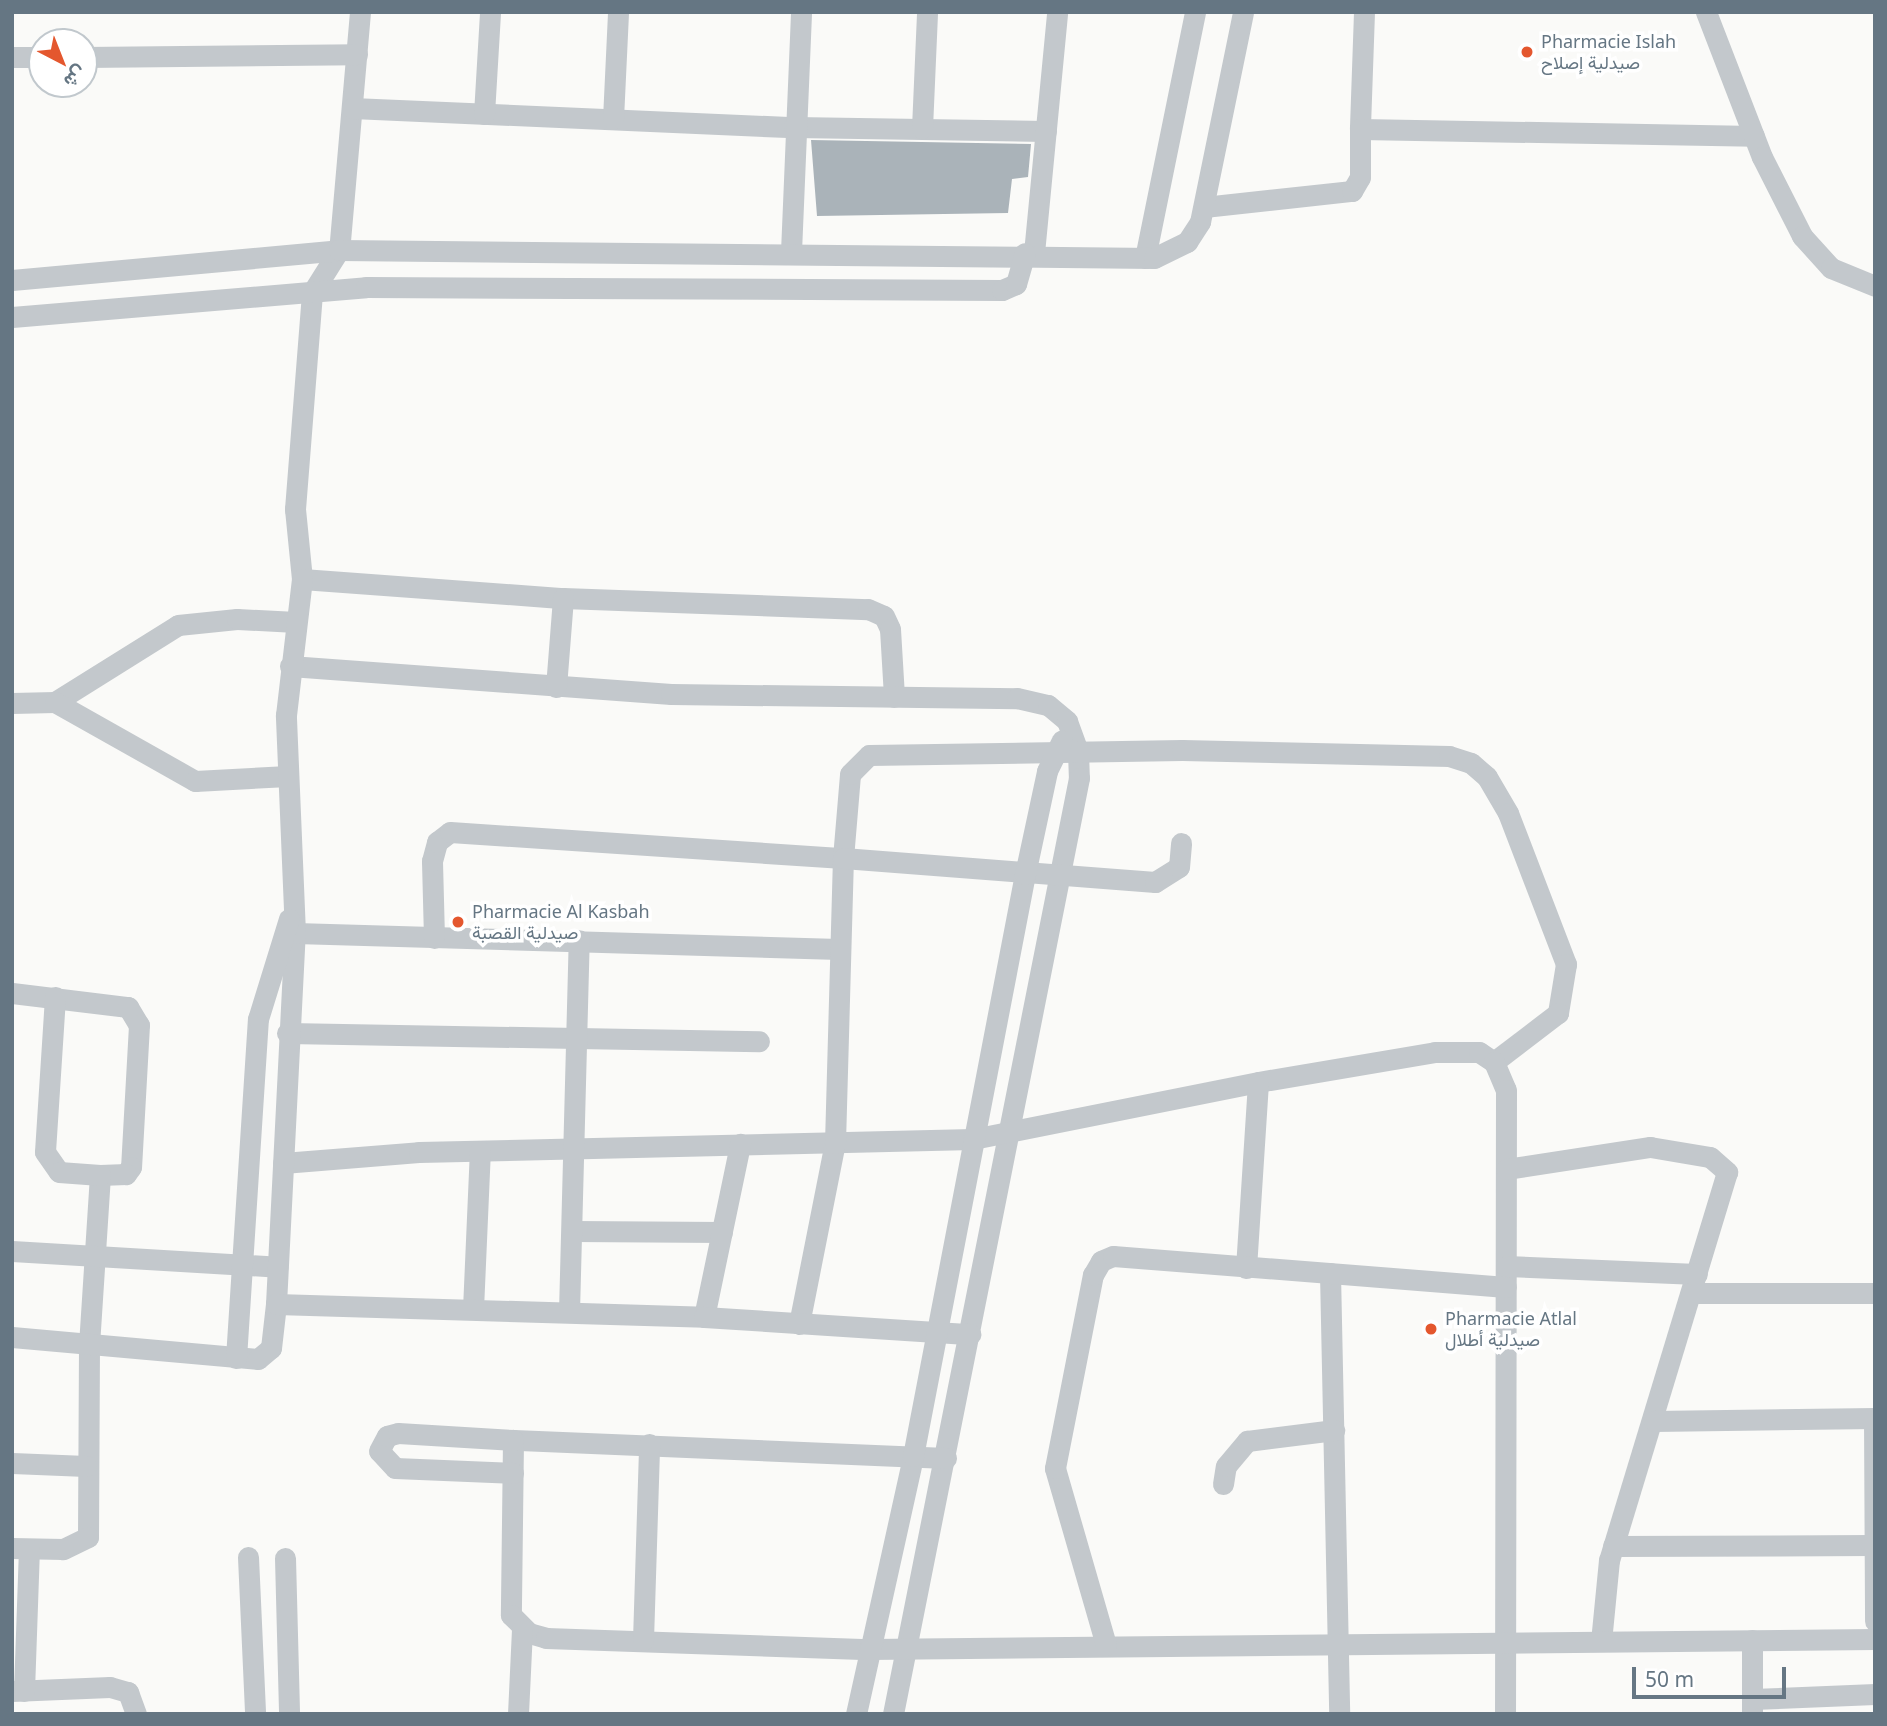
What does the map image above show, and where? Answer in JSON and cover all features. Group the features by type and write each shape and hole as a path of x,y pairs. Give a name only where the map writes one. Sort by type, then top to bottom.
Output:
{"street":[{"path":"12,1337 236,1358 268,1353 276,1304 287,1033 295,933 288,776 290,666 302,579 295,509 312,293 339,250 360,12"},
{"path":"484,114 490,12"},
{"path":"614,119 618,12"},
{"path":"791,252 794,127 801,12"},
{"path":"922,128 927,12"},
{"path":"12,317 366,287 1010,289 1030,253 1046,131 1057,12"},
{"path":"1145,258 1195,12"},
{"path":"12,280 339,250 1030,253 1145,258 1187,242 1204,207 1243,12"},
{"path":"1204,207 1352,191 1360,177 1364,12"},
{"path":"1706,12 1776,190 1816,254 1831,268 1875,286"},
{"path":"98,57 357,54"},
{"path":"352,108 794,127 1046,131"},
{"path":"1360,129 1754,136"},
{"path":"876,289 878,252"},
{"path":"302,579 563,598 869,609 884,617 890,629 894,697"},
{"path":"556,687 563,598"},
{"path":"12,703 55,702 178,625 237,619 296,622"},
{"path":"290,666 556,687 1037,702 1062,714 1078,752 1079,778 1057,877 946,1458 893,1714"},
{"path":"55,702 195,781 288,776"},
{"path":"856,1714 913,1456 1025,874 1054,751 1069,730"},
{"path":"799,1324 835,1143 839,949 847,783 860,759 881,753 1054,751 1449,755 1471,763 1487,777 1508,813 1566,964 1567,983 1558,1013 1494,1062"},
{"path":"434,938 432,861 437,842 450,832 843,858 1057,877 1163,879 1179,867 1181,844"},
{"path":"236,1358 258,1019 294,907"},
{"path":"295,933 839,949"},
{"path":"569,1312 573,1231 571,1149 574,1036 579,940"},
{"path":"12,993 55,997 128,1007 138,1019 131,1167 126,1174 59,1172 45,1152 55,997"},
{"path":"287,1033 760,1041"},
{"path":"283,1163 480,1151 973,1139 1006,1135 1258,1082 1461,1049 1494,1062 1506,1090 1505,1714"},
{"path":"1246,1268 1258,1082"},
{"path":"704,1317 740,1144"},
{"path":"1506,1168 1650,1147 1720,1163 1727,1178 1654,1421 1613,1546 1601,1641"},
{"path":"473,1309 480,1151"},
{"path":"100,1175 89,1346 86,1466 88,1537 78,1546 21,1548 18,1691 110,1687 128,1692 136,1714"},
{"path":"573,1231 722,1232"},
{"path":"12,1251 242,1267 278,1266"},
{"path":"1106,1645 1055,1468 1093,1275 1101,1261 1114,1256 1506,1287"},
{"path":"1506,1266 1694,1284 1875,1293"},
{"path":"1330,1273 1339,1714"},
{"path":"276,1304 704,1317 970,1334"},
{"path":"1654,1421 1875,1418 1872,1545 1875,1621"},
{"path":"1223,1484 1226,1466 1247,1441 1334,1430"},
{"path":"513,1473 395,1468 379,1451 387,1436 398,1433 946,1458"},
{"path":"513,1440 511,1615 522,1629 546,1638 869,1648 908,1645 1339,1641 1507,1644 1875,1639"},
{"path":"643,1640 649,1444"},
{"path":"12,1463 86,1466"},
{"path":"1613,1546 1872,1545"},
{"path":"248,1557 255,1714"},
{"path":"285,1558 289,1714"},
{"path":"519,1714 522,1629"},
{"path":"253,1642 286,1640"},
{"path":"1752,1640 1752,1706 1875,1694"}],"building":[{"path":"811,140 1031,144 1028,177 1012,179 1008,213 817,216"}],"place":[{"name":"Pharmacie Islah صيدلية إصلاح","path":"1527,52"},
{"name":"Pharmacie Al Kasbah صيدلية القصبة","path":"458,922"},
{"name":"Pharmacie Atlal صيدلية أطلال","path":"1431,1329"}]}
